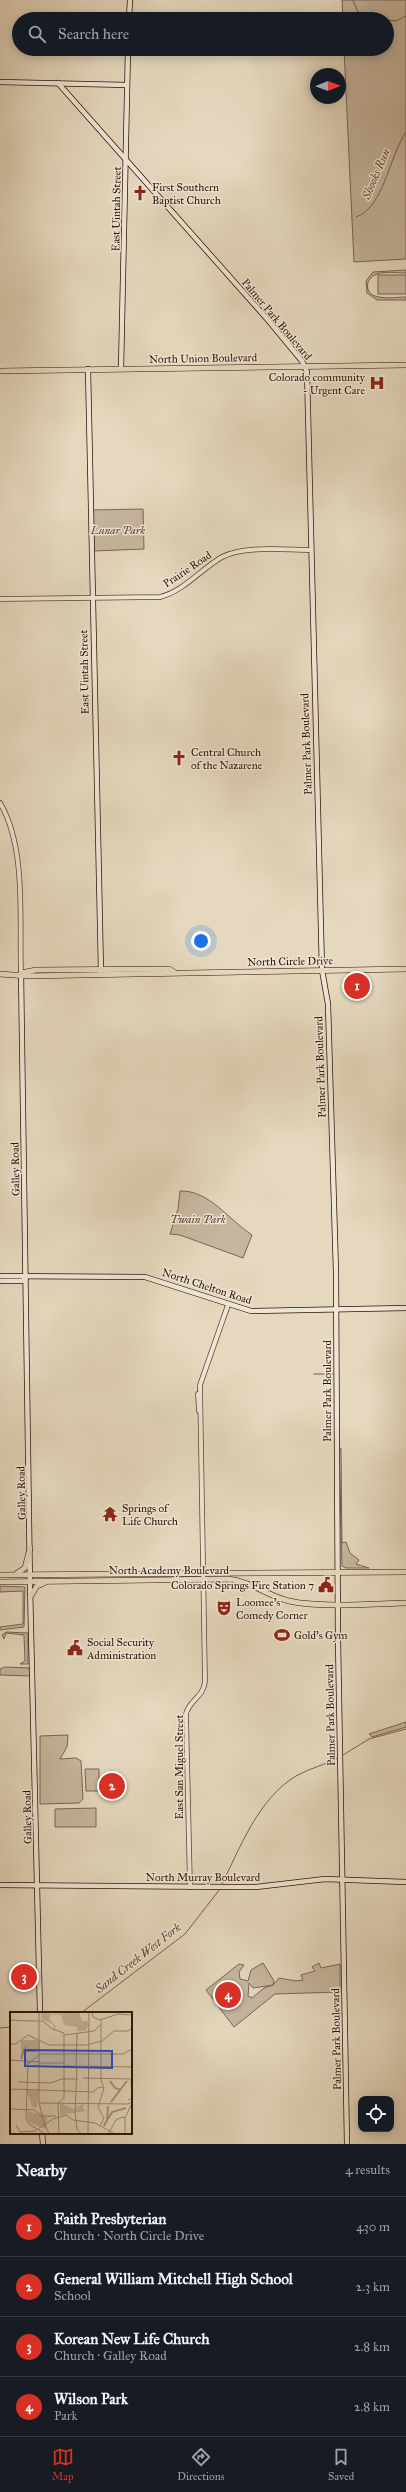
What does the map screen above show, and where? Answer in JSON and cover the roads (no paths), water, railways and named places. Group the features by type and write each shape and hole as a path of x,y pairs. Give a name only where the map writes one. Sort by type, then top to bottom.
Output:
{"main road":[{"path":"129,12 130,0"},
{"name":"East Uintah Street","path":"121,369 128,56"},
{"path":"0,82 127,85"},
{"name":"Palmer Park Boulevard","path":"58,83 268,320 305,366 308,390 322,970 328,1004 336,1309 339,1751 347,2144"},
{"path":"125,175 130,170 137,171"},
{"name":"North Union Boulevard","path":"0,371 406,365"},
{"name":"East Uintah Street","path":"88,369 101,972"},
{"name":"North Circle Drive","path":"0,974 21,973 27,976 101,972 406,970"},
{"name":"Galley Road","path":"21,973 30,1597 40,2012"},
{"name":"North Chelton Road","path":"0,1276 26,1278 145,1277 172,1284 228,1305 256,1311 406,1308"},
{"name":"North Chelton Road","path":"0,1281 22,1281 26,1278"},
{"path":"10,1575 24,1570 30,1548"},
{"name":"North Academy Boulevard","path":"0,1582 48,1582 337,1572 406,1572"},
{"name":"North Academy Boulevard","path":"0,1575 203,1577 240,1581 278,1598 297,1602 406,1603"},
{"path":"30,1597 37,1586 48,1582"},
{"name":"North Murray Boulevard","path":"0,1885 227,1887 263,1886 315,1879 406,1882"},
{"path":"42,2134 43,2144"}],"street":[{"name":"Prairie Road","path":"0,599 155,597 168,594 221,558 236,552 311,550"},
{"path":"0,803 11,824 17,850 21,973"},
{"name":"East San Miguel Street","path":"190,1887 186,1714 189,1705 202,1693 205,1685 200,1402 198,1384 228,1305"}],"waterway":[{"name":"Shooks Run","path":"353,0 358,12"},
{"name":"Shooks Run","path":"394,21 406,16"},
{"name":"Shooks Run","path":"356,217 365,212 380,192 400,142 406,132"},
{"path":"314,1374 333,1374"},
{"name":"Sand Creek West Fork","path":"343,1755 369,1739 406,1729"},
{"name":"Sand Creek West Fork","path":"221,1886 251,1825 271,1798 296,1776 338,1758"},
{"name":"Sand Creek West Fork","path":"82,2012 185,1934 220,1889"},
{"name":"Sand Creek West Fork","path":"0,2028 10,2027"}],"place":[{"name":"First Southern Baptist Church","path":"140,193"},
{"name":"Colorado community - Urgent Care","path":"377,383"},
{"name":"Central Church of the Nazarene","path":"179,758"},
{"name":"Faith Presbyterian","path":"357,986"},
{"name":"Springs of Life Church","path":"110,1514"},
{"name":"Colorado Springs Fire Station 7","path":"326,1585"},
{"name":"Loomee's Comedy Corner","path":"224,1608"},
{"name":"Gold's Gym","path":"282,1635"},
{"name":"Social Security Administration","path":"75,1648"},
{"name":"General William Mitchell High School","path":"112,1786"},
{"name":"Korean New Life Church","path":"24,1977"},
{"name":"Wilson Park","path":"228,1995"}],"park label":[{"name":"Lunar Park","path":"118,530"},
{"name":"Twain Park","path":"198,1219"}]}
